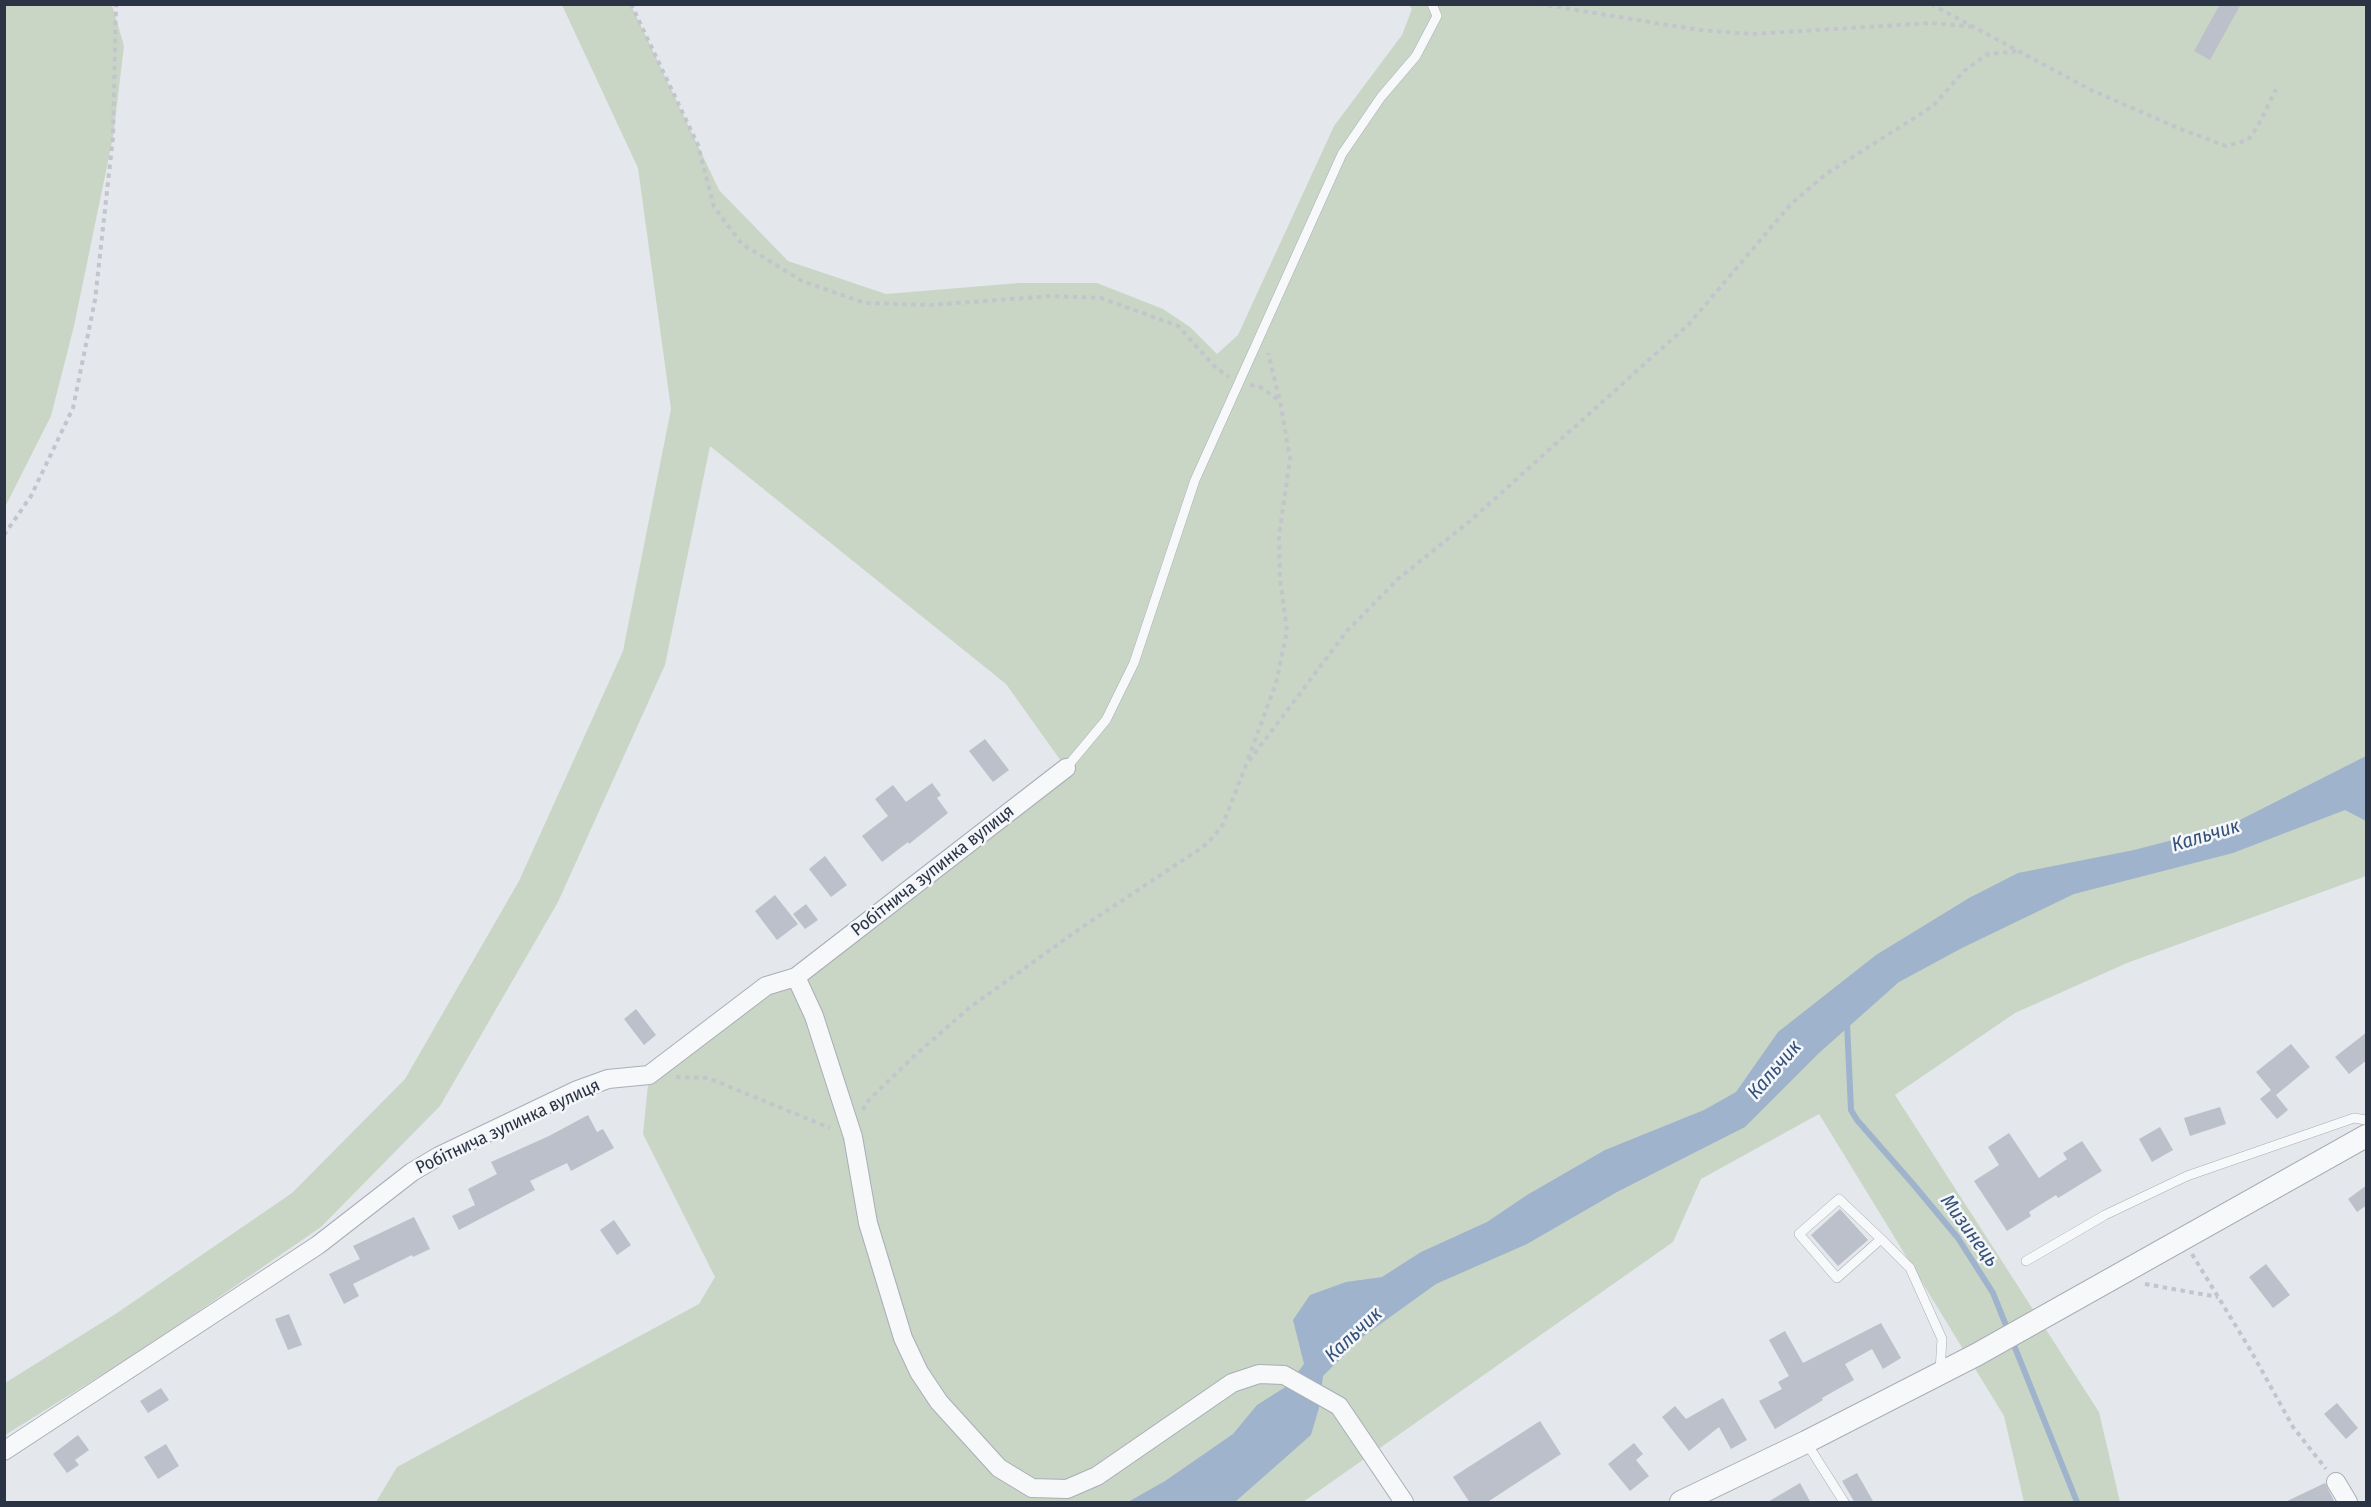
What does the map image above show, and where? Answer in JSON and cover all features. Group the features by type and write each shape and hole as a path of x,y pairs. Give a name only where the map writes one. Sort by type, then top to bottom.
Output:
{"street":[{"name":"Робітнича зупинка вулиця","path":"4,1451 318,1245 421,1166 575,1091 608,1079 649,1076 766,986 796,977 1066,768"},
{"path":"796,977 814,1016 853,1137 868,1223 903,1338 919,1372 939,1402 999,1468 1032,1488 1067,1489 1096,1476 1232,1383 1258,1374 1284,1375 1339,1406 1404,1503"},
{"path":"1681,1503 1976,1355 2367,1136"},
{"path":"2336,1482 2348,1503"}],"lane":[{"path":"1066,768 1106,720 1134,663 1195,480 1342,154 1381,97 1416,56 1437,16 1432,4"},
{"path":"2026,1261 2105,1215 2187,1176 2354,1118 2367,1120"},
{"path":"1881,1239 1837,1278 1799,1234 1839,1199 1881,1239 1910,1268 1942,1339 1940,1374"},
{"path":"1806,1442 1844,1503"}],"path":[{"path":"4,535 31,496 73,408 95,300 111,160 116,4"},
{"path":"631,4 698,145 714,207 742,244 802,281 865,303 930,305 1051,296 1101,298 1178,326 1216,368 1238,383 1260,387 1280,402"},
{"path":"1539,4 1699,30 1752,33 1931,23 1975,27"},
{"path":"1931,4 2091,90 2226,146 2248,140 2258,126 2276,89"},
{"path":"1246,765 1347,631 1398,579 1470,521 1689,324 1791,204 1826,174 1933,106 1964,71 1988,54 2020,51"},
{"path":"649,1076 708,1078 853,1137 866,1103 969,1008 1082,927 1203,847 1224,824 1276,683 1287,631 1280,578 1279,536 1290,459 1280,402 1270,366 1264,324"},
{"path":"2183,1239 2294,1427 2336,1482"},
{"path":"2114,1278 2218,1297"}],"green space":[{"path":"5,4 112,5 124,46 113,137 74,326 51,416 5,507"},
{"path":"562,5 631,5 719,190 788,261 886,294 1019,283 1097,283 1163,309 1190,327 1217,354 1238,335 1334,126 1402,35 1412,9 1409,5 2366,5 2366,876 2127,963 2015,1013 1895,1095 2099,1412 2120,1502 2024,1502 2004,1416 1819,1114 1701,1179 1673,1242 1303,1502 376,1502 397,1467 699,1304 715,1277 643,1134 649,1075 796,977 1066,768 1006,684 710,446 665,665 558,902 440,1106 321,1227 142,1350 5,1435 5,1383 117,1313 292,1193 405,1079 519,881 623,651 671,409 638,168"}],"water":[{"name":"Кальчик","path":"2366,756 2366,821 2345,810 2233,853 2074,894 1962,948 1899,982 1819,1053 1745,1127 1617,1192 1527,1244 1436,1284 1361,1338 1323,1376 1319,1408 1311,1435 1235,1502 1128,1502 1165,1481 1233,1434 1257,1405 1287,1386 1304,1364 1293,1320 1310,1295 1346,1282 1382,1277 1421,1252 1487,1222 1527,1195 1605,1150 1704,1110 1736,1092 1778,1032 1876,955 1969,898 2018,873 2134,850 2230,825"}],"building":[{"path":"2220,4 2241,4 2210,60 2194,51"},
{"path":"985,739 1009,770 993,782 969,751"},
{"path":"932,783 941,795 937,798 948,813 882,862 862,836 888,816 875,799 893,785 906,802"},
{"path":"825,856 847,885 831,897 809,869"},
{"path":"775,895 798,924 777,940 755,911"},
{"path":"806,904 818,920 805,929 793,914"},
{"path":"636,1009 656,1035 644,1045 624,1019"},
{"path":"2367,1032 2367,1060 2349,1074 2335,1057"},
{"path":"2291,1044 2310,1067 2276,1095 2288,1110 2277,1119 2260,1099 2271,1090 2256,1072"},
{"path":"2220,1107 2226,1124 2190,1136 2184,1118"},
{"path":"588,1115 597,1132 603,1129 614,1148 571,1171 567,1163 530,1181 535,1190 459,1230 452,1216 475,1205 468,1189 497,1174 491,1162 549,1136"},
{"path":"2160,1127 2173,1150 2152,1162 2139,1139"},
{"path":"2009,1133 2039,1178 2067,1159 2063,1153 2082,1141 2102,1171 2058,1198 2056,1195 2029,1212 2031,1216 2007,1231 1974,1181 1999,1165 1988,1147"},
{"path":"2367,1185 2367,1205 2357,1212 2348,1199"},
{"path":"1840,1209 1868,1240 1838,1266 1811,1235"},
{"path":"414,1217 430,1249 413,1257 412,1255 353,1284 359,1296 344,1304 329,1274 360,1259 353,1246"},
{"path":"614,1220 631,1245 617,1255 600,1230"},
{"path":"2266,1264 2290,1295 2273,1308 2249,1277"},
{"path":"289,1314 302,1345 288,1350 275,1319"},
{"path":"1881,1323 1901,1358 1883,1369 1872,1349 1845,1364 1854,1380 1775,1429 1759,1401 1782,1389 1778,1382 1789,1376 1769,1340 1785,1331 1803,1363"},
{"path":"161,1388 169,1400 148,1413 140,1401"},
{"path":"1723,1398 1747,1440 1731,1449 1719,1427 1689,1451 1662,1417 1675,1406 1686,1419"},
{"path":"2337,1403 2358,1428 2346,1439 2324,1414"},
{"path":"1540,1421 1561,1454 1486,1503 1470,1503 1453,1477"},
{"path":"78,1435 89,1450 75,1460 79,1465 67,1473 53,1454"},
{"path":"1634,1443 1643,1454 1636,1460 1649,1476 1630,1491 1608,1464"},
{"path":"166,1444 179,1466 158,1479 144,1457"},
{"path":"1857,1473 1874,1503 1855,1503 1842,1481"},
{"path":"1800,1483 1811,1503 1766,1503"},
{"path":"2325,1483 2335,1503 2283,1503"}],"waterway":[{"name":"Мизинець","path":"1847,1023 1851,1110 1857,1120 1958,1238 1993,1293 2077,1502"}]}
